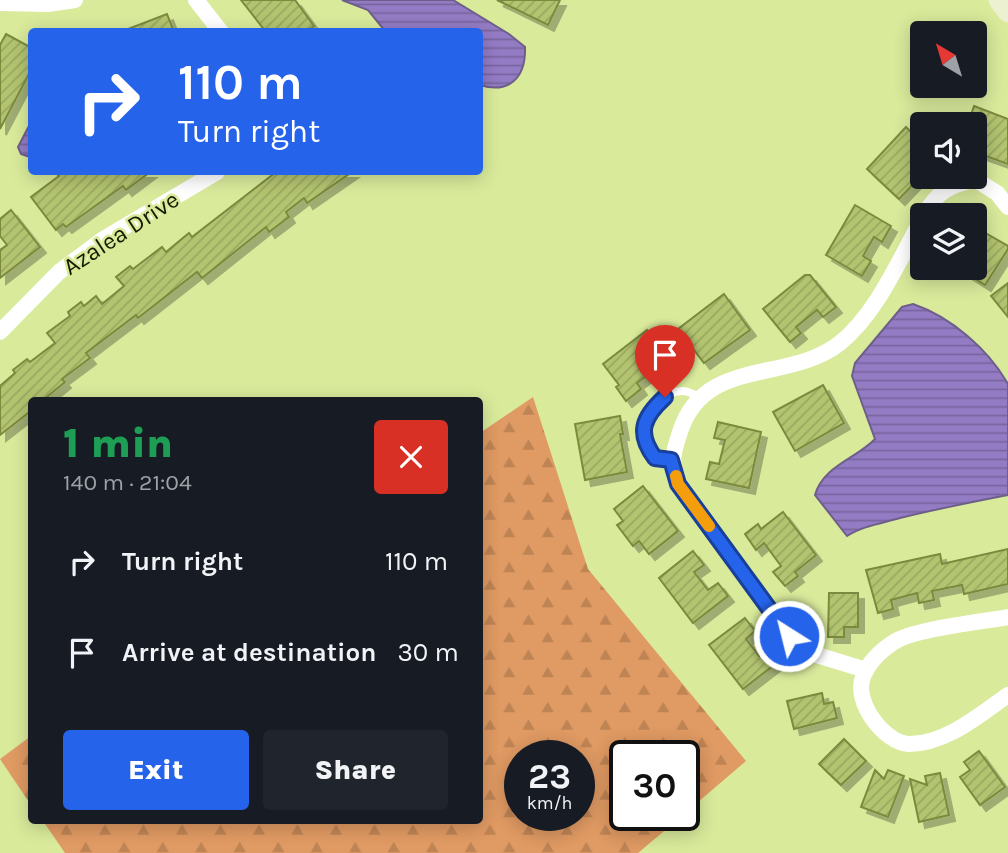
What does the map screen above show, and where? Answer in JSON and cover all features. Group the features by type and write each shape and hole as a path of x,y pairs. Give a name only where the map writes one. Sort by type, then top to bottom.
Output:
{"street":[{"path":"0,3 48,4 75,0"},
{"path":"195,0 217,28"},
{"path":"999,0 1008,12"},
{"name":"Azalea Drive","path":"0,332 59,272 102,240 212,175"},
{"path":"931,203 955,184 976,180 998,193 1008,207"},
{"path":"866,670 807,652 789,636 678,484 671,460 683,423 699,396 721,383 806,361 837,345 863,323 910,240"},
{"path":"1008,617 897,640 875,656 861,680 865,707 885,734 906,744 936,740 1008,695"}],"lane":[{"path":"671,460 655,458 647,447 643,430 652,410 665,397 681,391 699,396"}],"green space":[{"path":"533,397 588,569 746,761 700,800 700,740 609,740 609,831 664,831 638,853 65,853 45,824 483,824 483,431"},
{"path":"28,738 28,801 0,759"}],"shaded area":[{"path":"342,0 453,0 509,34 525,47 525,58 519,75 507,85 483,86 483,28 383,28 368,10"},
{"path":"28,128 28,156 21,154 18,147"},
{"path":"913,304 941,317 967,336 990,359 1008,384 1008,495 900,518 866,527 847,536 815,495 819,485 832,470 875,439 852,376 855,363 902,307"}],"building":[{"path":"241,0 295,0 314,26 311,28 263,28"},
{"path":"497,0 560,0 548,25"},
{"path":"167,14 172,28 131,28"},
{"path":"6,34 28,46 28,76 0,129 0,45"},
{"path":"974,106 1008,119 1008,164 987,156 987,112 972,112"},
{"path":"906,127 910,131 910,188 899,199 867,169"},
{"path":"146,175 126,190 123,186 66,227 63,224 56,230 31,197 59,176"},
{"path":"272,175 348,175 307,203 304,198 286,212 289,217 269,232 266,227 202,278 197,272 138,318 136,315 86,353 90,358 62,379 65,382 47,397 28,397 28,413 0,435 0,386 15,373 13,370 27,359 30,362 55,343 47,333 70,316 68,312 81,302 84,306 96,296 102,304 124,286 116,277 130,266 133,269 162,247 166,252 189,233 192,237"},
{"path":"855,205 891,226 882,242 874,237 863,256 871,261 862,276 826,255"},
{"path":"11,210 40,247 0,278 0,250 7,245 0,236 0,219"},
{"path":"987,234 1008,246 1008,249 985,285 977,280 987,280"},
{"path":"805,275 810,275 836,307 823,317 817,310 796,327 801,333 790,342 763,309"},
{"path":"1008,283 1008,317 991,296"},
{"path":"724,294 750,330 704,363 678,329"},
{"path":"647,330 674,365 660,376 655,369 637,383 641,389 626,401 616,387 619,385 603,364"},
{"path":"823,385 844,423 795,451 773,412"},
{"path":"620,416 623,434 620,434 627,472 585,480 575,424"},
{"path":"718,422 761,432 749,488 706,479 710,462 719,464 725,440 714,438"},
{"path":"643,486 678,531 649,554 639,541 633,546 617,525 623,521 614,509"},
{"path":"783,512 816,555 795,572 798,576 785,586 773,572 781,566 764,543 756,550 745,534 758,524 761,529"},
{"path":"1008,549 1008,584 964,594 962,585 932,591 934,600 919,603 917,593 891,600 893,609 878,613 866,570 940,554 942,564"},
{"path":"693,551 704,565 694,572 708,590 718,583 728,596 693,623 659,578"},
{"path":"829,593 858,593 858,627 844,627 844,637 828,637"},
{"path":"745,618 755,631 746,639 759,656 769,649 778,662 743,689 709,645"},
{"path":"822,693 824,704 833,702 837,718 794,729 787,701"},
{"path":"844,739 866,761 841,785 819,764"},
{"path":"979,751 1005,787 980,805 960,777 970,770 964,762"},
{"path":"875,770 884,779 888,770 904,776 888,817 861,807"},
{"path":"940,773 949,815 919,822 910,779 927,785 925,776"}],"slow traffic":[{"path":"676,476 678,484 709,526"}],"route":[{"path":"665,397 652,410 643,430 647,447 655,458 671,460 678,484 789,636"}]}
